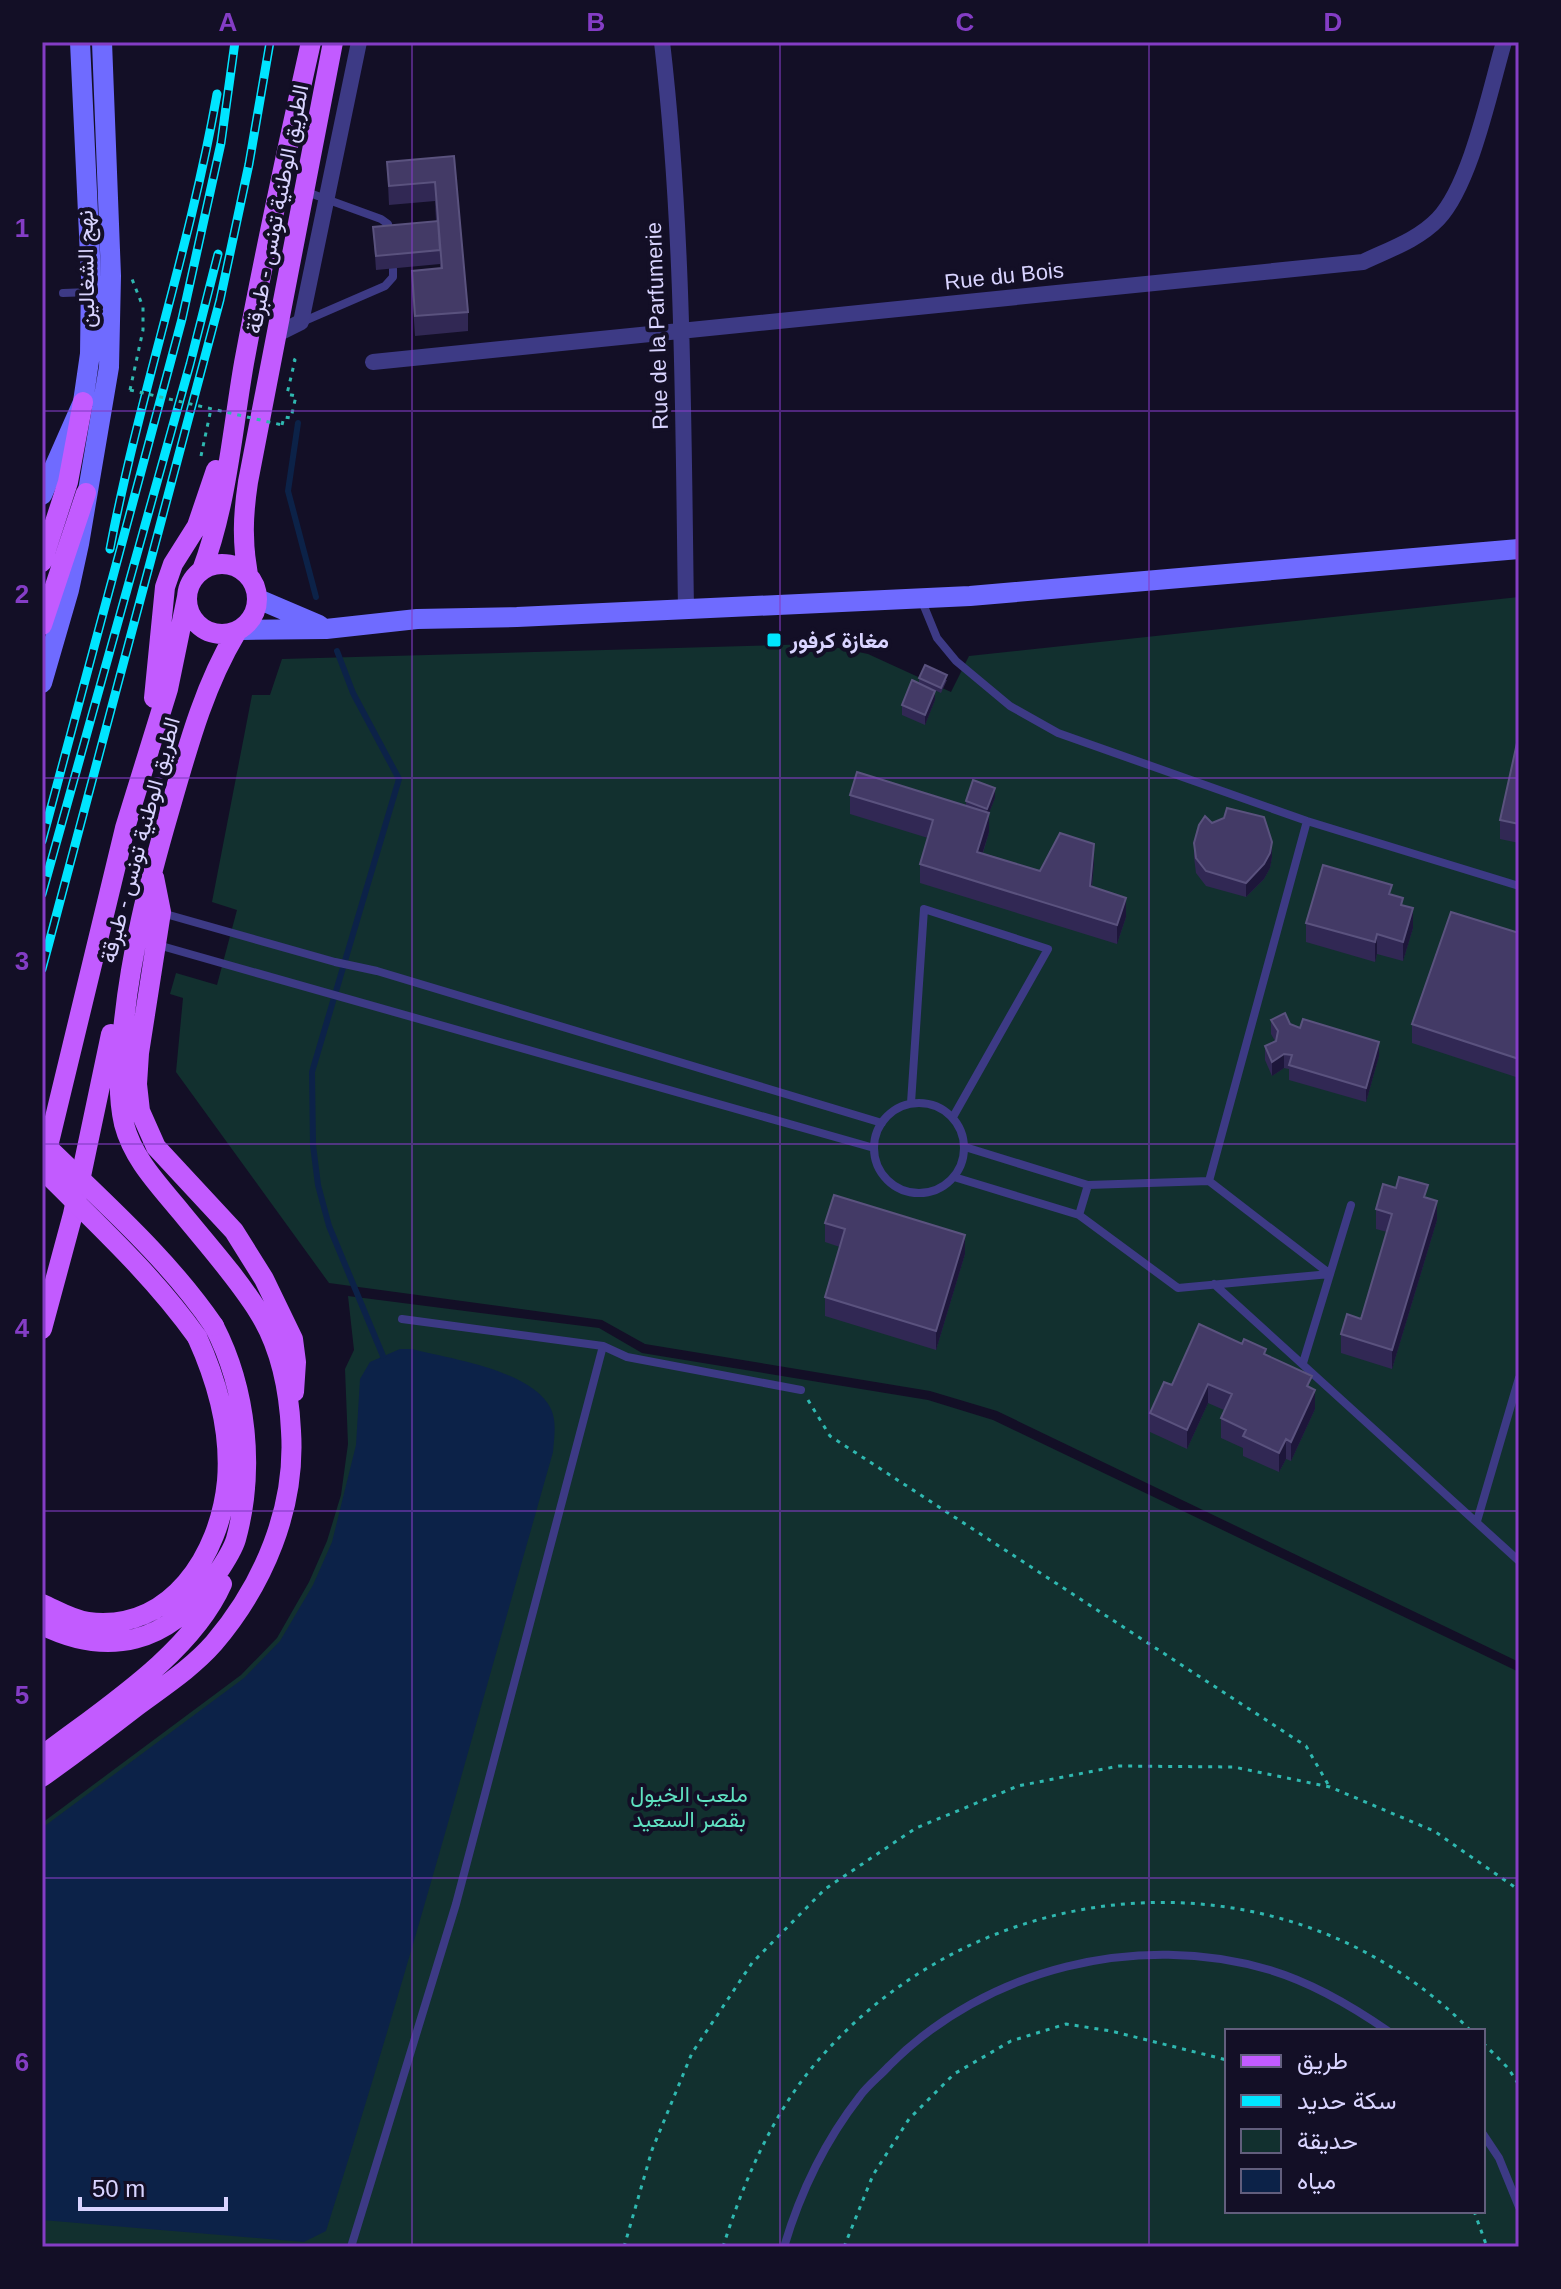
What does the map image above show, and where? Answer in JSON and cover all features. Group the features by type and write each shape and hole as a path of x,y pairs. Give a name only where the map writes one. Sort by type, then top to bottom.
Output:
{"main road":[{"name":"الطريق الوطنية تونس - طبرقة","path":"202,570 215,534 280,179 311,42"},
{"name":"الطريق الوطنية تونس - طبرقة","path":"248,575 242,522 333,42"},
{"path":"42,562 68,482 83,402"},
{"path":"150,743 165,587 173,564 197,526 231,438"},
{"path":"42,625 86,493"},
{"path":"228,564 248,575 255,585 258,599 256,612 239,631 218,635 197,625 188,609 187,597 189,585 202,570 228,564"},
{"name":"الطريق الوطنية تونس - طبرقة","path":"42,1170 125,828 168,689 187,597"},
{"name":"الطريق الوطنية تونس - طبرقة","path":"42,1777 173,1682 212,1644 261,1574 277,1534 288,1491 291,1419 285,1377 276,1345 258,1311 230,1272 146,1170 131,1144 124,1123 120,1086 128,977 152,870 201,703 220,660 239,631"},
{"path":"152,870 161,912 139,1053 137,1084 140,1111 156,1147 234,1231 279,1306 295,1349 297,1377 291,1419"},
{"path":"42,1329 73,1214 112,1031 128,977"},
{"path":"42,1142 192,1293 206,1332 221,1409 227,1480 219,1521 204,1557 182,1588 142,1617 113,1623 84,1621 42,1604"},
{"path":"42,1170 171,1301 206,1332 233,1370 245,1438 246,1488 229,1567 215,1599 200,1622 161,1663 42,1756"},
{"path":"42,1625 83,1642 117,1643 144,1636 167,1625 187,1610 204,1592 236,1543"}],"street":[{"path":"42,495 83,402 90,354 91,292 80,42"},
{"name":"نهج الشغالين","path":"42,683 69,590 104,406 111,336 102,42"},
{"path":"277,334 301,322 359,42"},
{"name":"Rue de la Parfumerie","path":"662,42 669,95 681,331 686,609"},
{"name":"Rue du Bois","path":"373,362 1363,262 1409,241 1437,220 1455,194 1504,42"},
{"path":"239,631 326,629 417,619 921,598 1519,549"},
{"path":"258,599 326,629"}],"lane":[{"path":"304,191 381,219 391,229 392,240"},
{"path":"301,322 385,286 393,277 393,269"},
{"path":"63,293 91,292"},
{"path":"921,598 937,638 956,661 1010,706 1058,733 1307,821 1519,886"},
{"path":"1209,1181 1307,821"},
{"path":"911,1103 924,909 1048,949 953,1117"},
{"path":"161,912 377,971 882,1123"},
{"path":"157,945 874,1148"},
{"path":"911,1103 928,1103 943,1109 962,1131 965,1147 963,1161 954,1177 933,1191 916,1193 900,1188 885,1177 878,1165 874,1148 876,1134 894,1111 911,1103"},
{"path":"965,1147 1088,1185 1209,1181 1330,1274"},
{"path":"954,1177 1079,1215 1178,1288 1330,1274"},
{"path":"1079,1215 1088,1185"},
{"path":"1303,1363 1351,1205"},
{"path":"1214,1284 1519,1561"},
{"path":"402,1319 603,1346 627,1357 801,1390"},
{"path":"351,2247 456,1904 603,1346"},
{"path":"1477,1521 1519,1378"},
{"path":"784,2247 819,2158 861,2095 912,2043 977,1999 1050,1969 1121,1955 1203,1956 1271,1970 1345,2002 1385,2029"},
{"path":"1485,2137 1499,2158 1519,2207"}],"path":[{"path":"143,330 130,390 282,425 284,417 291,418 296,396 287,394 295,360"},
{"path":"200,461 211,409"},
{"path":"801,1390 830,1436 1306,1746 1330,1787"},
{"path":"624,2247 652,2150 692,2053 752,1963 825,1889 916,1828 1018,1786 1119,1766 1234,1767 1330,1787 1434,1831 1519,1890"},
{"path":"723,2247 765,2139 814,2065 874,2005 949,1954 1033,1919 1116,1903 1211,1904 1290,1921 1376,1957 1444,2003 1469,2029"},
{"path":"844,2247 873,2175 909,2119 954,2074 1011,2041 1066,2024 1111,2031 1225,2060"},
{"path":"1485,2045 1508,2068 1519,2085"},
{"path":"1475,2213 1487,2247"}],"green space":[{"path":"1519,597 1519,1662 997,1411 930,1391 645,1344 602,1320 329,1283 176,1072 183,998 170,994 176,973 217,985 237,910 212,902 252,695 270,695 282,659 819,644 868,654 951,692 969,656"},
{"name":"ملعب الخيول بقصر السعيد","path":"348,1296 599,1328 642,1353 928,1400 993,1420 1519,1672 1519,2247 42,2247 42,1823 241,1675 277,1638 309,1582 327,1541 341,1495 348,1444 345,1369 354,1350"}],"water":[{"path":"400,1349 468,1362 527,1385 551,1409 555,1425 554,1441 386,2037 326,2231 304,2242 42,2220 42,1828 244,1678 280,1641 313,1585 332,1542 356,1445 360,1379 370,1362"}],"building":[{"path":"454,156 468,312 415,316 412,271 442,268 435,182 389,186 387,162"},
{"path":"438,221 440,250 376,256 373,227"},
{"path":"925,665 947,675 941,688 919,678"},
{"path":"912,680 935,691 925,715 902,705"},
{"path":"1519,734 1519,824 1500,820"},
{"path":"857,772 989,813 977,852 1040,871 1060,833 1094,844 1090,886 1126,898 1117,925 920,864 933,820 850,795"},
{"path":"973,780 995,788 987,809 966,801"},
{"path":"1227,808 1264,817 1272,842 1264,864 1246,883 1206,871 1196,858 1194,843 1199,825 1205,816 1212,823 1224,818"},
{"path":"1323,865 1392,885 1389,894 1403,898 1401,905 1413,908 1403,942 1377,934 1375,942 1306,923"},
{"path":"1451,912 1519,933 1519,1059 1412,1024"},
{"path":"1285,1013 1290,1024 1300,1028 1303,1019 1379,1042 1366,1088 1289,1065 1292,1055 1284,1054 1272,1062 1265,1046 1276,1041 1278,1031 1271,1020"},
{"path":"1399,1177 1428,1185 1424,1197 1437,1201 1392,1350 1341,1334 1347,1314 1361,1319 1392,1214 1376,1209 1383,1184 1396,1188"},
{"path":"834,1195 965,1235 936,1331 825,1297 845,1229 825,1223"},
{"path":"1199,1324 1242,1344 1244,1339 1266,1349 1264,1354 1312,1376 1307,1386 1315,1390 1291,1442 1286,1439 1279,1453 1243,1436 1246,1430 1221,1418 1232,1394 1208,1384 1187,1430 1150,1413 1164,1382 1172,1385"}],"waterway":[{"path":"298,423 288,491 316,597"},
{"path":"337,651 353,693 399,779 312,1072 313,1145 318,1185 329,1226 383,1356"}],"railway":[{"path":"42,841 182,319 221,143 235,42"},
{"path":"42,969 220,300 249,164 270,42"},
{"path":"110,549 135,435 193,209 217,94"},
{"path":"42,894 218,254"}],"place":[{"name":"مغازة كرفور","path":"774,640"}]}
